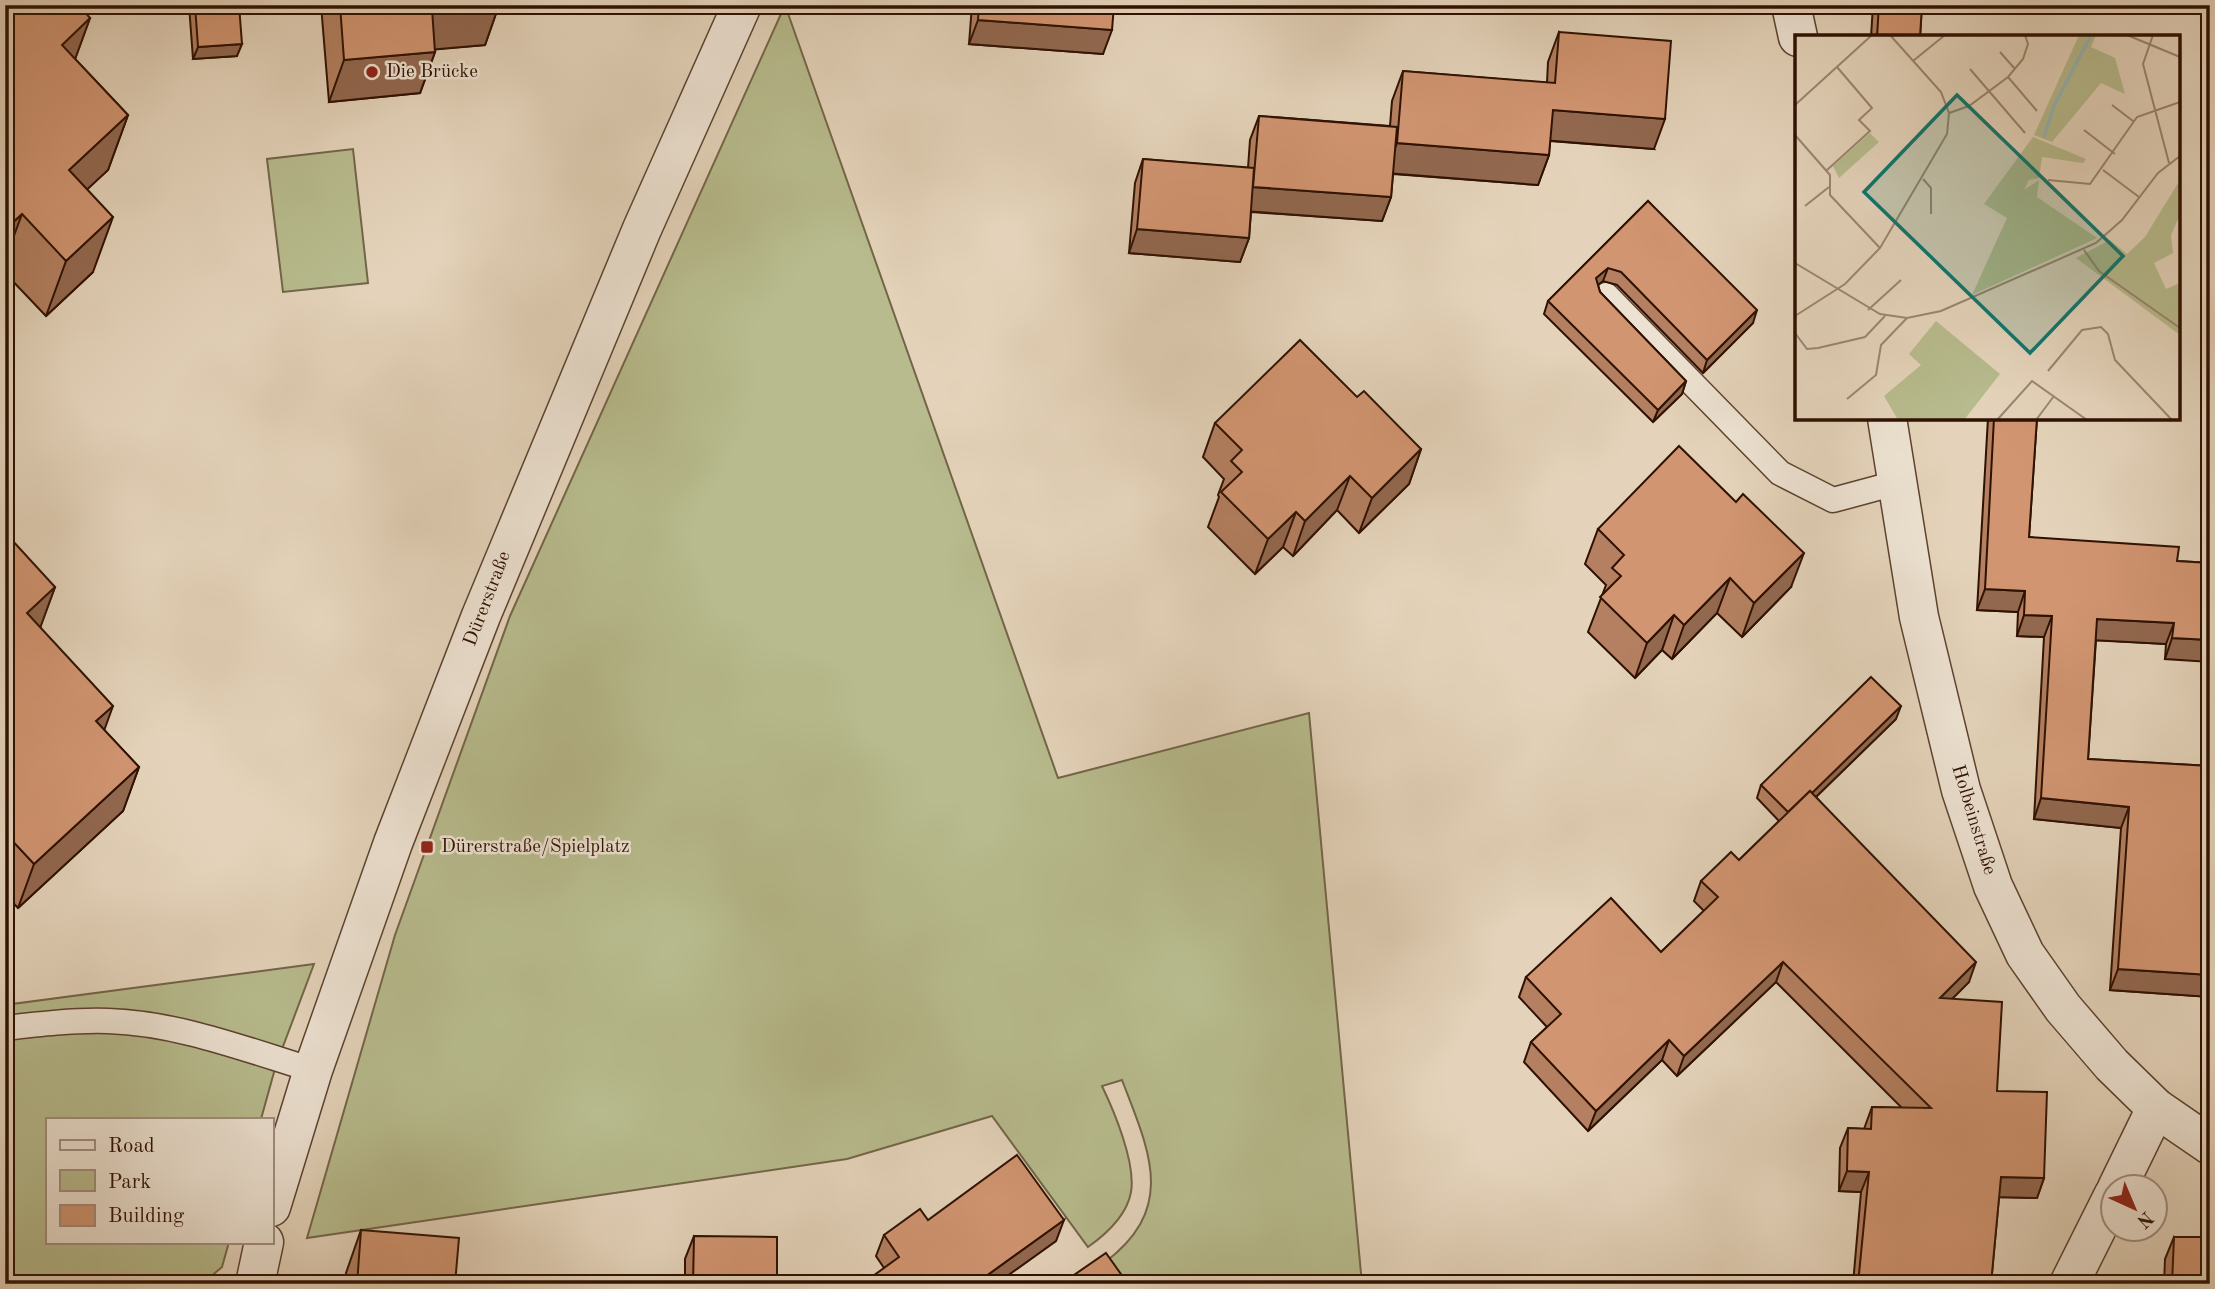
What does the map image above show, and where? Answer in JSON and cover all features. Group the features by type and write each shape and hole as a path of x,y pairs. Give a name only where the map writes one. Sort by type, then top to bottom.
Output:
{"street":[{"name":"Dürerstraße","path":"273,1200 313,1070 393,843 516,527 642,229 741,5"},
{"path":"1791,5 1798,35"},
{"name":"Holbeinstraße","path":"1887,420 1919,617 1961,790 1993,886 2025,954 2063,1008 2112,1065 2156,1108 2210,1145"},
{"path":"2124,1174 2156,1108"},
{"path":"2069,1284 2100,1221"},
{"path":"255,1284 264,1244"}],"lane":[{"path":"1605,295 1780,473 1833,500 1896,482"},
{"path":"5,1028 62,1022 109,1021 143,1024 200,1035 313,1070"}],"green space":[{"path":"785,5 1058,778 1309,713 1362,1284 1119,1284 1104,1263 1127,1242 1142,1221 1149,1200 1151,1178 1141,1131 1122,1080 1102,1086 1127,1152 1132,1180 1131,1192 1120,1216 1088,1247 992,1116 847,1159 307,1238 395,935 510,616"},
{"path":"353,149 368,283 283,292 267,159"},
{"path":"314,964 276,1065 261,1118 46,1118 46,1244 228,1244 222,1267 202,1284 5,1284 5,1005"}],"building":[{"path":"5,5 79,5 90,18 62,45 128,115 69,170 113,217 66,261 22,214 9,226 5,222"},
{"path":"195,5 239,5 242,44 198,47"},
{"path":"340,5 474,5 432,9 435,52 344,60"},
{"path":"979,5 1114,5 1112,30 978,20"},
{"path":"1879,5 1922,5 1920,35 1877,35"},
{"path":"1559,32 1671,41 1665,119 1553,110 1549,155 1397,143 1403,71 1555,83"},
{"path":"1259,116 1397,127 1391,197 1253,187"},
{"path":"1143,159 1254,168 1249,238 1137,229"},
{"path":"1648,201 1757,310 1707,360 1621,272 1608,268 1596,278 1600,292 1686,381 1658,410 1548,301"},
{"path":"1300,340 1357,397 1364,391 1421,449 1372,498 1350,476 1305,521 1296,512 1268,539 1221,492 1242,472 1231,461 1242,450 1215,423"},
{"path":"1994,420 2037,420 2029,537 2179,547 2177,561 2210,563 2210,640 2172,638 2174,623 2097,619 2088,759 2210,766 2210,975 2118,969 2129,807 2041,798 2052,616 2024,615 2025,591 1985,589"},
{"path":"1679,446 1736,502 1743,494 1804,553 1754,603 1730,578 1684,625 1674,615 1647,643 1600,597 1621,576 1612,568 1624,555 1598,529"},
{"path":"11,539 55,587 27,613 113,706 96,721 139,767 34,864 5,833 5,545"},
{"path":"1871,677 1901,706 1812,793 1810,791 1788,812 1761,785"},
{"path":"1810,791 1976,962 1940,998 2002,1002 1997,1091 2047,1092 2044,1178 2001,1177 1991,1284 1858,1284 1869,1172 1847,1171 1848,1128 1871,1129 1872,1107 1931,1108 1783,962 1684,1056 1669,1040 1596,1111 1531,1042 1561,1014 1526,977 1611,898 1661,952 1718,897 1701,881 1731,852 1739,860"},
{"path":"1017,1155 1064,1220 975,1284 862,1284 899,1257 884,1235 920,1209 928,1220"},
{"path":"361,1230 459,1238 455,1284 357,1284"},
{"path":"694,1236 777,1237 777,1284 693,1284"},
{"path":"2174,1237 2210,1237 2210,1284 2172,1284"},
{"path":"1106,1253 1128,1284 1076,1284 1071,1277"}],"place":[{"name":"Die Brücke","path":"372,72"},
{"name":"Dürerstraße/Spielplatz","path":"427,847"}]}
